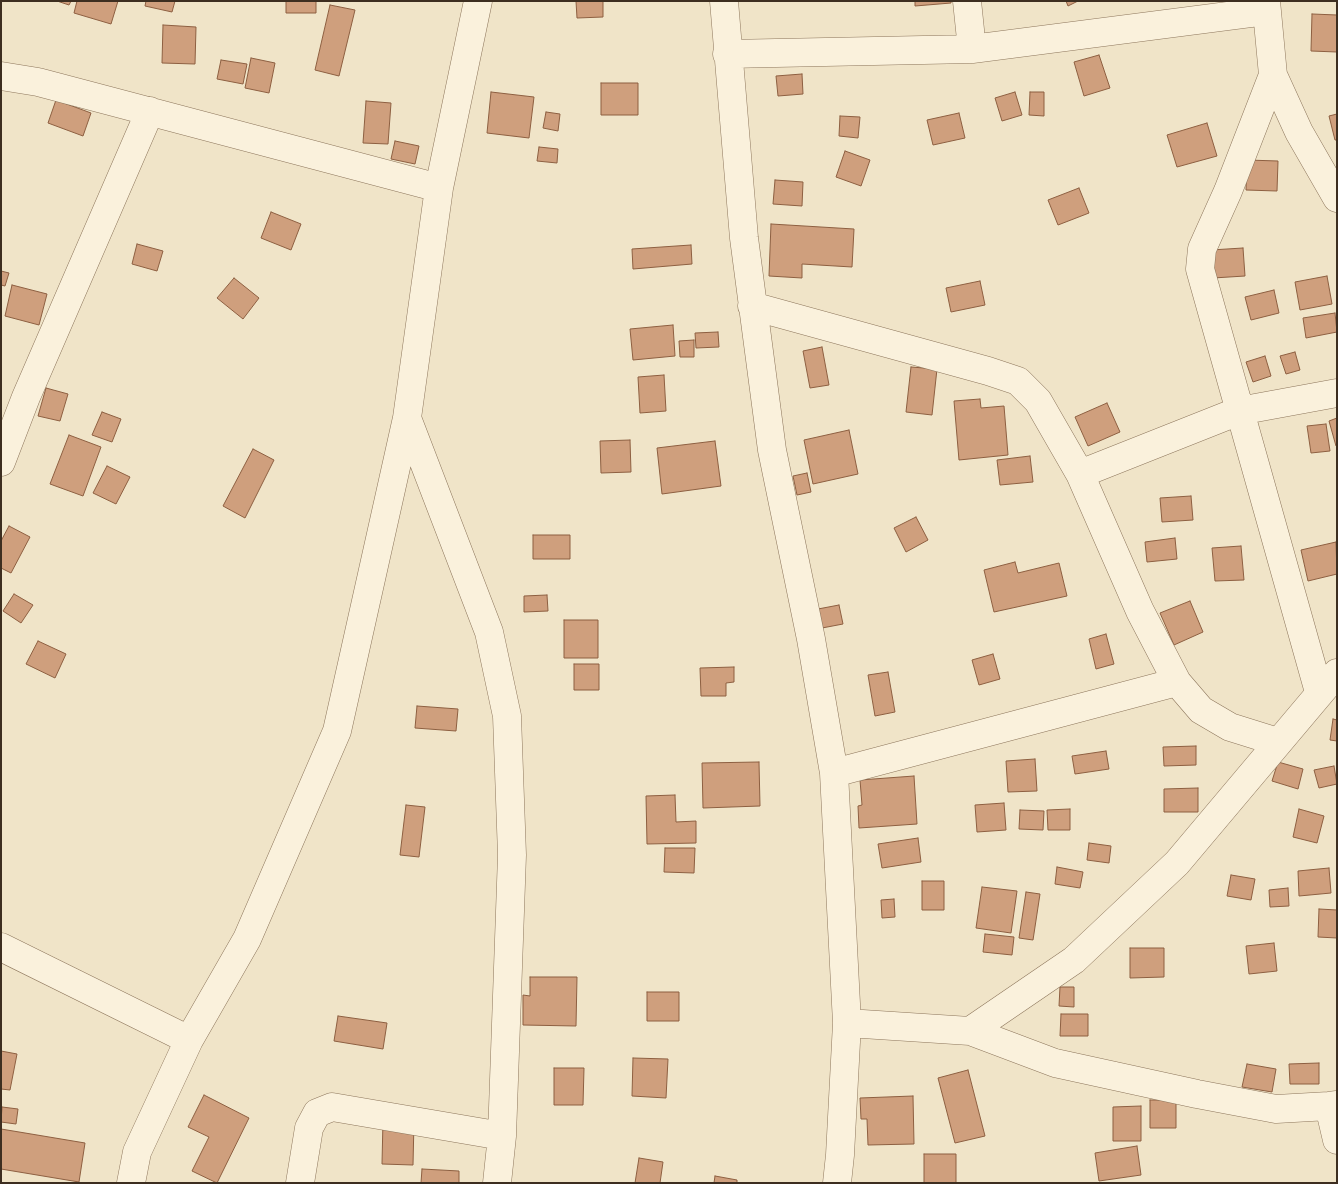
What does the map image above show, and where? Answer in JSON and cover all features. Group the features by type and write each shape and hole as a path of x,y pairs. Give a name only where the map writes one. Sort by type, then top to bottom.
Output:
{"street":[{"path":"131,1183 137,1152 189,1040 247,938 337,731 408,418 439,188 478,1"},
{"path":"724,1 744,238 772,450 811,639 834,773 847,1023 837,1183"},
{"path":"967,1 972,49"},
{"path":"727,54 972,49 1266,6 1273,75 1300,132 1337,198"},
{"path":"970,1031 1074,960 1177,863 1328,683 1239,411 1200,269 1202,249 1228,191 1273,75"},
{"path":"1,76 38,82 439,188"},
{"path":"1,462 26,397 150,111"},
{"path":"752,306 1018,381 1038,401 1080,474 1140,611 1177,682 1201,710 1230,727 1278,742"},
{"path":"1080,474 1239,411 1337,393"},
{"path":"408,418 489,632 507,716 512,855 502,1136 497,1183"},
{"path":"834,773 1177,682"},
{"path":"1,947 189,1040"},
{"path":"847,1023 970,1031 1054,1063 1196,1094 1276,1109 1333,1106 1337,1140"},
{"path":"300,1183 309,1128 317,1113 332,1107 502,1136"}],"building":[{"path":"57,1 71,1 69,5"},
{"path":"77,1 118,1 111,24 74,13"},
{"path":"146,1 175,1 172,12 145,6"},
{"path":"286,1 316,1 316,13 286,13"},
{"path":"576,1 603,1 603,17 577,18"},
{"path":"915,1 951,1 951,3 915,6"},
{"path":"1066,1 1078,1 1068,6"},
{"path":"330,5 355,10 339,76 315,70"},
{"path":"1312,14 1337,15 1337,52 1311,51"},
{"path":"163,25 196,27 195,64 162,63"},
{"path":"1099,55 1110,88 1084,96 1074,62"},
{"path":"251,58 275,63 269,93 245,88"},
{"path":"221,60 247,64 243,84 217,79"},
{"path":"802,74 803,94 778,96 776,76"},
{"path":"601,83 638,83 638,115 601,115"},
{"path":"491,92 534,97 529,138 487,133"},
{"path":"1015,92 1022,115 1002,121 995,98"},
{"path":"1030,92 1044,92 1044,116 1029,115"},
{"path":"56,100 91,113 83,136 48,123"},
{"path":"366,101 391,103 388,144 363,143"},
{"path":"546,112 560,114 558,131 543,128"},
{"path":"959,113 965,138 933,145 927,120"},
{"path":"1337,114 1337,140 1335,140 1329,116"},
{"path":"840,116 860,117 858,138 839,136"},
{"path":"1207,123 1217,156 1177,167 1167,135"},
{"path":"395,141 419,146 415,164 391,159"},
{"path":"539,147 558,149 557,163 537,161"},
{"path":"845,151 870,160 861,186 836,177"},
{"path":"1247,160 1278,161 1277,191 1246,190"},
{"path":"775,180 803,182 802,206 773,204"},
{"path":"1079,188 1089,213 1058,225 1048,200"},
{"path":"271,212 301,224 291,250 261,238"},
{"path":"771,224 854,229 852,267 802,264 802,278 769,276"},
{"path":"137,244 163,251 157,271 132,264"},
{"path":"691,245 692,264 633,269 632,249"},
{"path":"1243,248 1245,276 1213,278 1211,250"},
{"path":"1,271 9,273 5,286 1,285"},
{"path":"1327,276 1332,304 1300,310 1295,282"},
{"path":"234,278 259,298 243,319 217,298"},
{"path":"980,281 985,305 951,312 946,288"},
{"path":"12,285 47,294 39,325 5,316"},
{"path":"1274,290 1279,313 1251,320 1245,297"},
{"path":"1335,313 1337,332 1306,338 1303,318"},
{"path":"673,325 675,356 633,360 630,329"},
{"path":"718,332 719,347 696,348 695,333"},
{"path":"694,340 694,357 680,357 679,341"},
{"path":"822,347 829,385 810,388 803,351"},
{"path":"1295,352 1300,370 1286,374 1280,356"},
{"path":"1265,356 1271,376 1253,382 1246,362"},
{"path":"911,367 937,369 932,415 906,412"},
{"path":"664,375 666,411 640,413 638,377"},
{"path":"46,388 68,394 60,421 38,416"},
{"path":"980,399 981,408 1004,406 1008,455 959,460 954,401"},
{"path":"1107,403 1120,432 1088,446 1075,417"},
{"path":"102,412 121,419 112,442 92,435"},
{"path":"1337,418 1337,446 1336,446 1329,421"},
{"path":"1326,424 1330,451 1311,453 1307,426"},
{"path":"849,430 858,474 813,484 804,440"},
{"path":"69,435 101,447 83,496 50,484"},
{"path":"630,440 631,472 601,473 600,441"},
{"path":"715,441 721,486 662,494 657,448"},
{"path":"253,449 274,460 245,518 223,506"},
{"path":"1030,456 1033,482 1000,485 997,460"},
{"path":"107,466 130,477 116,504 93,493"},
{"path":"807,473 811,492 797,495 793,476"},
{"path":"1191,496 1193,520 1162,522 1160,498"},
{"path":"916,517 928,540 906,552 894,528"},
{"path":"9,526 30,537 11,573 1,568 1,541"},
{"path":"533,535 570,535 570,559 533,559"},
{"path":"1175,538 1177,559 1147,562 1145,542"},
{"path":"1336,542 1337,574 1308,581 1301,550"},
{"path":"1241,546 1244,580 1215,581 1212,548"},
{"path":"1015,562 1018,573 1059,563 1067,596 994,612 984,570"},
{"path":"14,594 33,605 21,623 3,611"},
{"path":"547,595 548,611 524,612 524,596"},
{"path":"1190,601 1203,632 1174,645 1160,613"},
{"path":"839,605 843,624 822,628 818,609"},
{"path":"564,620 598,620 598,658 564,658"},
{"path":"1106,634 1114,664 1096,669 1089,639"},
{"path":"38,641 66,654 55,678 26,664"},
{"path":"993,654 1000,679 979,685 972,660"},
{"path":"574,664 599,664 599,690 574,690"},
{"path":"734,667 734,682 726,683 726,696 701,696 700,668"},
{"path":"888,672 895,712 875,716 868,675"},
{"path":"417,706 458,709 456,731 415,728"},
{"path":"1333,719 1337,720 1337,741 1330,740"},
{"path":"1196,746 1196,765 1164,766 1163,747"},
{"path":"1106,751 1109,769 1075,774 1072,756"},
{"path":"1035,759 1037,791 1008,792 1006,761"},
{"path":"759,762 760,806 703,808 702,763"},
{"path":"1278,762 1303,769 1298,789 1272,781"},
{"path":"1334,766 1337,784 1319,788 1314,770"},
{"path":"914,776 917,824 859,828 858,806 862,805 860,780"},
{"path":"1198,788 1198,812 1164,812 1164,789"},
{"path":"675,795 676,822 696,821 696,843 647,844 646,796"},
{"path":"1004,803 1006,830 977,832 975,805"},
{"path":"406,805 425,807 419,857 400,855"},
{"path":"1070,809 1070,830 1048,830 1047,810"},
{"path":"1299,809 1324,816 1317,843 1293,837"},
{"path":"1020,810 1044,811 1043,830 1019,829"},
{"path":"918,838 921,862 882,868 878,844"},
{"path":"1089,843 1111,846 1109,863 1087,860"},
{"path":"665,848 695,848 694,873 664,872"},
{"path":"1057,867 1083,872 1080,888 1055,884"},
{"path":"1329,868 1331,893 1299,896 1298,871"},
{"path":"1231,875 1255,879 1251,900 1227,896"},
{"path":"922,881 944,881 944,910 922,910"},
{"path":"982,887 1017,891 1011,933 976,928"},
{"path":"1288,888 1289,906 1270,907 1269,890"},
{"path":"1026,892 1040,894 1033,940 1019,938"},
{"path":"894,899 895,917 882,918 881,900"},
{"path":"1319,909 1337,910 1337,938 1318,937"},
{"path":"985,934 1014,937 1012,955 983,952"},
{"path":"1274,943 1277,971 1249,974 1246,946"},
{"path":"1130,948 1164,948 1164,977 1130,978"},
{"path":"530,977 577,977 576,1026 523,1025 523,995 530,996"},
{"path":"1060,987 1074,987 1074,1007 1059,1006"},
{"path":"647,992 679,992 679,1021 647,1021"},
{"path":"1061,1014 1088,1014 1088,1036 1060,1036"},
{"path":"338,1016 387,1023 383,1049 334,1041"},
{"path":"1,1051 17,1054 10,1090 1,1089"},
{"path":"633,1058 668,1059 666,1098 632,1096"},
{"path":"1319,1063 1319,1084 1290,1084 1289,1064"},
{"path":"1247,1064 1276,1069 1272,1092 1242,1087"},
{"path":"554,1068 584,1068 583,1105 554,1105"},
{"path":"968,1070 985,1136 955,1143 938,1078"},
{"path":"204,1095 249,1118 217,1183 192,1171 209,1137 188,1127"},
{"path":"913,1096 914,1144 868,1145 867,1119 861,1119 860,1098"},
{"path":"1150,1100 1176,1100 1176,1128 1150,1128"},
{"path":"1141,1106 1141,1141 1113,1141 1113,1107"},
{"path":"2,1107 18,1109 16,1124 1,1122"},
{"path":"383,1120 414,1121 413,1165 382,1164"},
{"path":"1,1129 85,1143 79,1182 1,1169"},
{"path":"1137,1146 1141,1175 1099,1181 1095,1153"},
{"path":"924,1154 956,1154 956,1183 924,1183"},
{"path":"639,1158 663,1162 660,1183 635,1183"},
{"path":"422,1169 459,1171 459,1183 421,1183"},
{"path":"715,1176 737,1180 737,1183 714,1183"}]}
